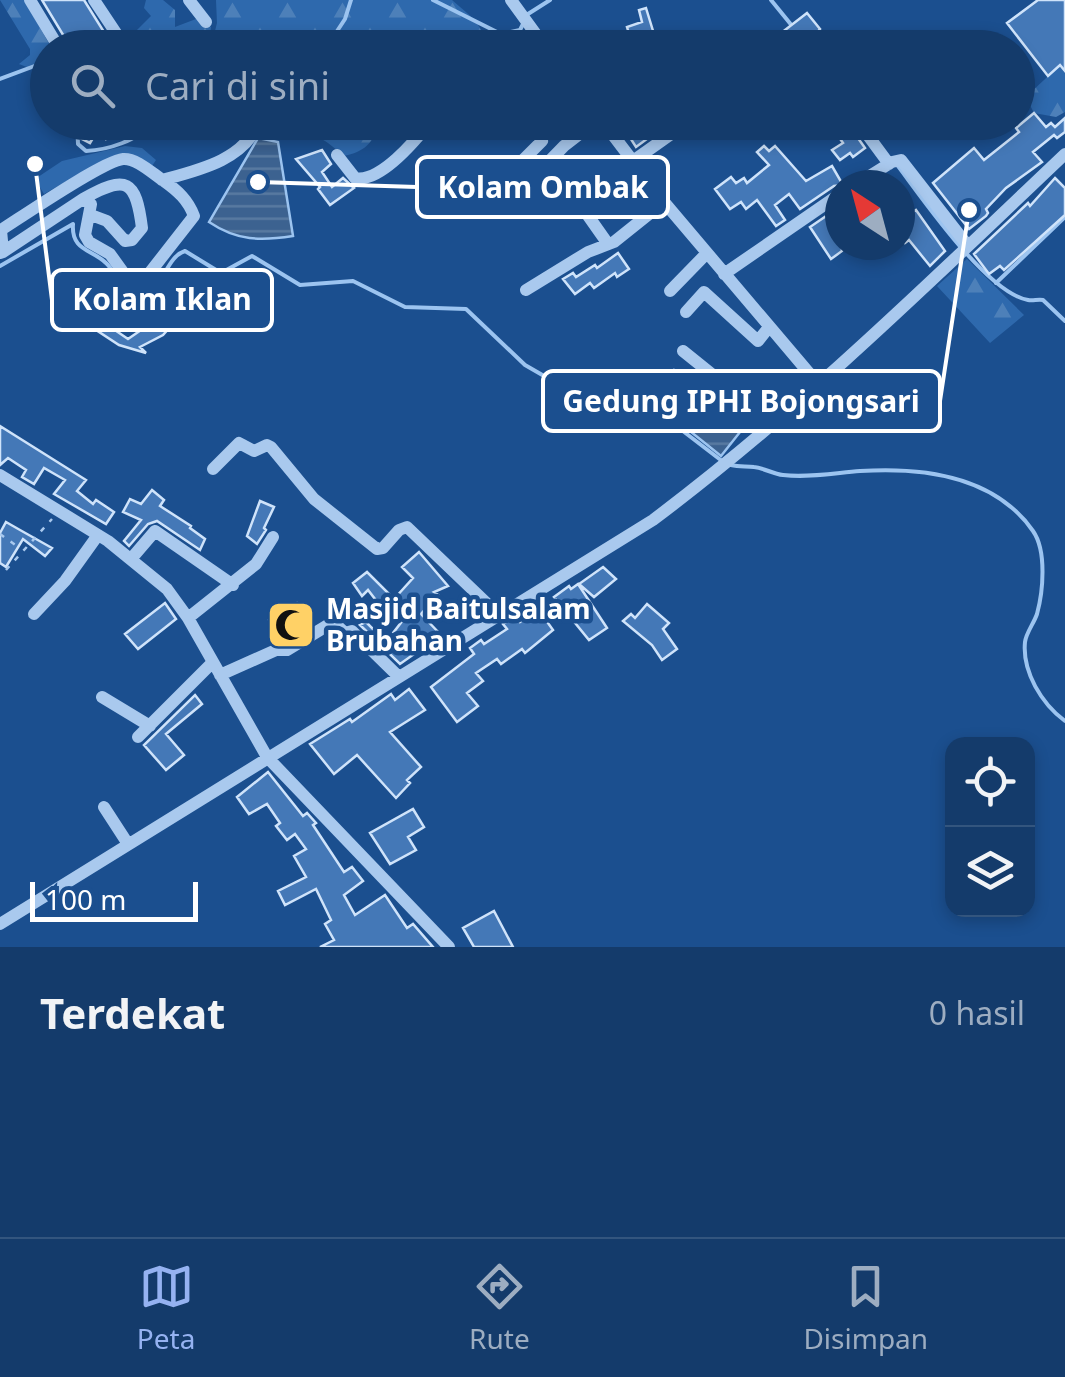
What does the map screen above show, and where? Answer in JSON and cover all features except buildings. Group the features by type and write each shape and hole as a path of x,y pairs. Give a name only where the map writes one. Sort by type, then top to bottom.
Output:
{"street":[{"path":"30,0 49,30"},
{"path":"94,0 114,30"},
{"path":"190,0 206,22"},
{"path":"511,0 533,30"},
{"path":"162,180 197,170 243,148 248,140"},
{"path":"337,155 355,178 364,179 396,160 414,140"},
{"path":"534,175 522,160 545,144 542,140"},
{"path":"572,140 531,182 557,209 567,201 577,200 608,244"},
{"path":"617,140 664,202 820,386"},
{"path":"633,161 663,140"},
{"path":"874,140 893,162"},
{"path":"0,924 617,544 729,463 820,386 1065,154"},
{"path":"2,252 1,230 124,159 134,161 162,180 189,203 194,216 144,280 128,279 110,254 89,242 85,234 91,204 83,199"},
{"path":"879,170 893,162 906,164 965,249"},
{"path":"2,252 83,199 116,184 126,185 137,195 142,228 132,240 124,241 108,221 91,215"},
{"path":"526,290 608,244 664,202"},
{"path":"724,274 825,204"},
{"path":"670,290 707,253"},
{"path":"686,312 704,292 758,341 770,327"},
{"path":"683,351 774,425"},
{"path":"212,469 239,443 254,452 267,445 271,447 314,499 377,549 382,550 399,530 407,527 498,614"},
{"path":"0,476 98,535 167,589 188,618 267,757 449,947"},
{"path":"131,559 155,531 233,585"},
{"path":"34,614 98,535"},
{"path":"188,618 233,585 262,557 273,536"},
{"path":"138,737 217,668 287,650 333,622 345,633 352,631 398,676"},
{"path":"102,697 150,726"},
{"path":"104,808 128,844"}],"path":[{"path":"6,570 59,512"},
{"path":"0,534 22,550"}],"green space":[{"path":"0,0 24,0 41,30 30,30 30,49"},
{"path":"146,0 163,0 175,10 175,27 196,19 211,30 137,30 151,16 144,8"},
{"path":"216,0 452,0 481,30 215,30"},
{"path":"30,55 30,68 19,64"},
{"path":"1059,66 1065,73 1065,112 1056,117 1035,113 1035,88"},
{"path":"323,140 371,140 357,152 343,156"},
{"path":"125,146 142,148 156,160 152,166 98,163 44,194 35,179 62,161"},
{"path":"967,259 1024,315 990,343 937,286"}],"shaded area":[{"path":"257,140 278,142 293,236 250,238 209,222"},
{"path":"674,370 744,427 721,456 650,399"}],"waterway":[{"path":"338,30 351,0"},
{"path":"433,0 493,30"},
{"path":"528,14 550,0"},
{"path":"771,0 793,27"},
{"path":"520,30 524,22"},
{"path":"0,79 30,68"},
{"path":"78,140 86,151 128,140"},
{"path":"898,166 957,243 994,281 1012,294 1043,300 1065,321"},
{"path":"996,283 1065,217"},
{"path":"0,266 73,224 79,245 106,263 123,287 133,292 155,286 173,260 185,251 221,273 252,256 300,285 353,281 405,307 466,309 525,365 551,380 649,405 722,461"},
{"path":"731,465 792,476 884,470 932,473 978,486 998,497 1033,531 1040,549 1041,595 1025,653 1035,686 1065,721"}],"place":[{"name":"Kolam Iklan","path":"35,164"},
{"name":"Kolam Ombak","path":"258,182"},
{"name":"Gedung IPHI Bojongsari","path":"969,210"},
{"name":"Masjid Baitulsalam Brubahan","path":"291,625"}]}
